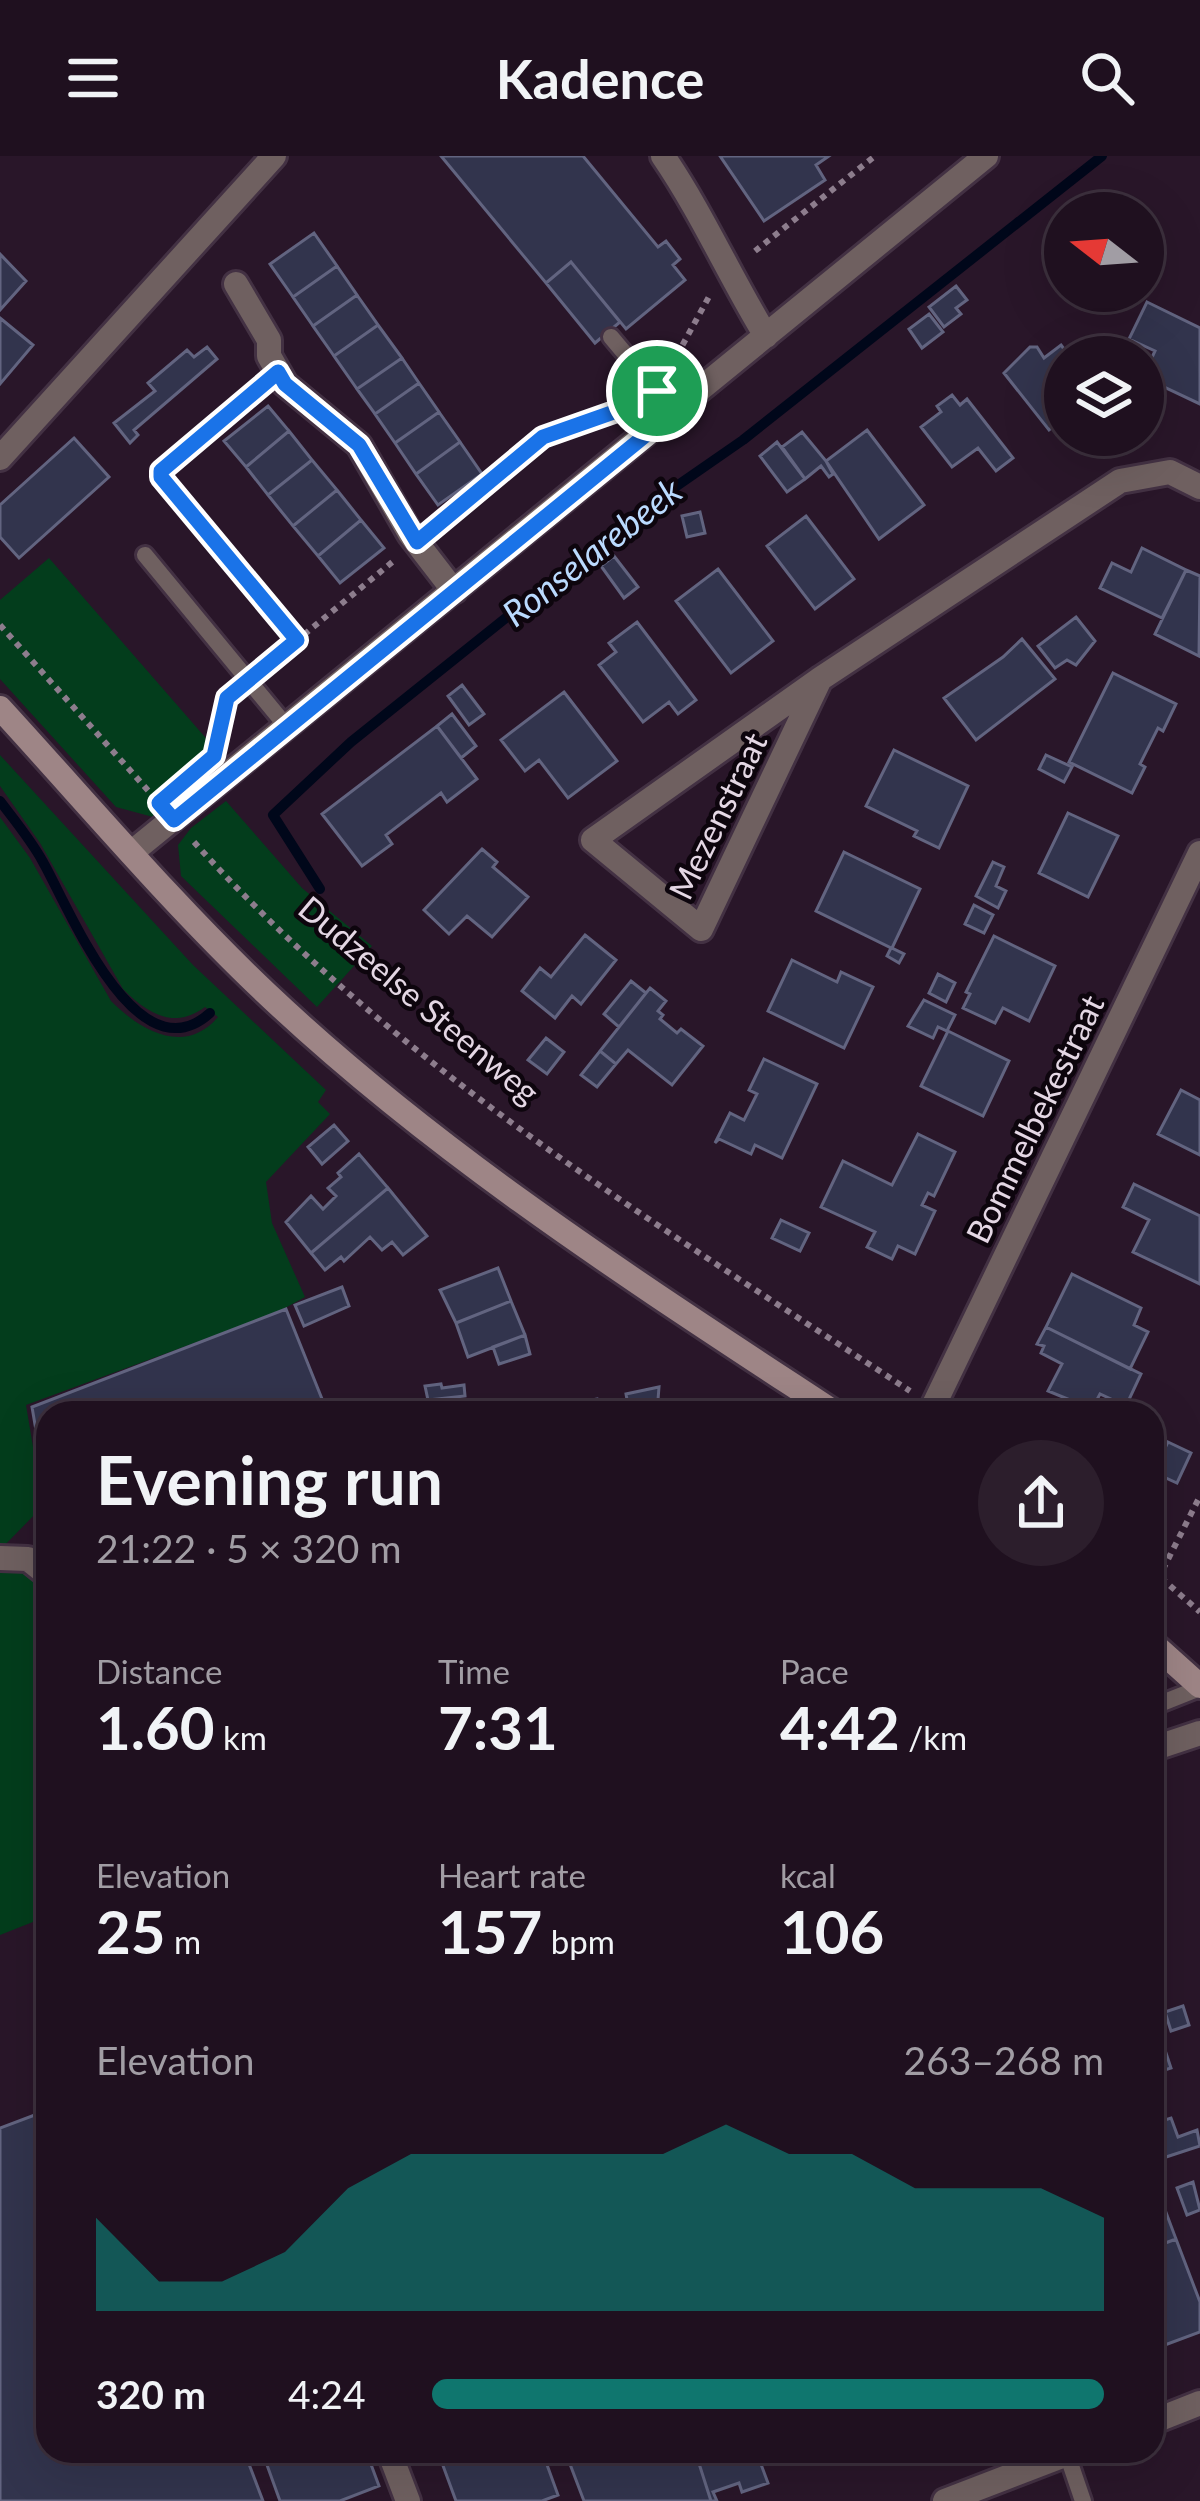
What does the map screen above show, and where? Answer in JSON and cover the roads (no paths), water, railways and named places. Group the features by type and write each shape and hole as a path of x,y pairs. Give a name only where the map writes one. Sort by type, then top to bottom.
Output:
{"main road":[{"path":"0,708 266,994 429,1134 818,1401"},
{"path":"1164,1654 1200,1687"}],"street":[{"path":"0,458 274,156"},
{"path":"663,156 692,197 766,336"},
{"path":"131,853 454,591 665,401 766,336 986,156"},
{"path":"236,284 269,340 269,356 285,384 359,445 417,542 454,591"},
{"name":"Mezenstraat","path":"820,679 701,929 593,840 820,679 1120,482 1170,472 1200,487"},
{"name":"Bommelbekestraat","path":"925,1401 1200,853"},
{"path":"0,1558 28,1559 36,1565"},
{"path":"1164,1745 1200,1733"},
{"path":"1164,2417 1200,2403"},
{"path":"394,2463 408,2501"},
{"path":"945,2501 1045,2463"}],"lane":[{"path":"611,338 665,401"},
{"path":"145,555 287,727"},
{"path":"1164,1702 1200,1687"},
{"path":"1074,2463 1083,2501"}],"waterway":[{"name":"Ronselarebeek","path":"320,889 273,815 351,742 632,517 743,440 1102,156"},
{"name":"Ronselarebeek","path":"0,801 38,854 88,948 132,1007 157,1024 183,1027 210,1013"}]}
